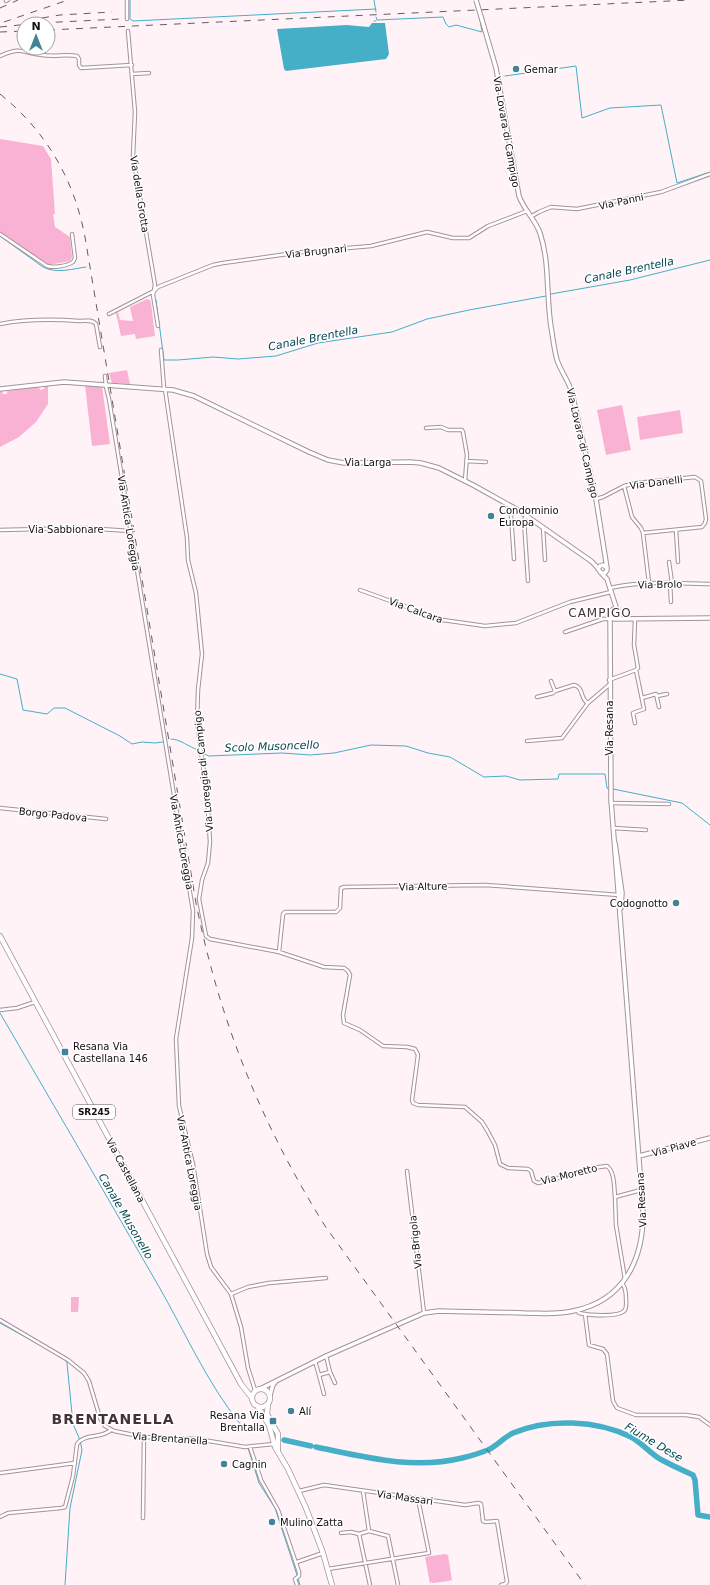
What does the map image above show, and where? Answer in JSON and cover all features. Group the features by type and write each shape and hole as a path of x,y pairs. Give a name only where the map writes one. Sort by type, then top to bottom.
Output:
{"main road":[{"name":"Via Castellana","path":"0,936 230,1361 245,1386 248,1389 256,1390"},
{"name":"Via Castellana","path":"230,1361 241,1384 250,1396"},
{"name":"SR245","path":"256,1390 267,1390 270,1395 271,1400 268,1405 267,1414 278,1435 278,1451"},
{"path":"250,1396 256,1390"},
{"name":"SR245","path":"250,1396 269,1425 274,1444 299,1491 323,1553 332,1585"},
{"path":"258,1407 262,1408 268,1405"}],"street":[{"path":"127,0 127,19"},
{"name":"Via Lovara di Campigo","path":"476,0 492,53 500,88 517,188 522,203 532,216 540,234 547,274 549,317 556,353 571,390 596,499 610,589"},
{"name":"Via della Grotta","path":"128,31 135,112 133,156 155,285 154,291"},
{"path":"0,56 13,50 19,50 42,55 77,56 81,68 132,65"},
{"path":"132,74 149,72"},
{"name":"Via Panni","path":"532,216 538,212 551,208 577,209 661,192 710,174"},
{"name":"Via Brugnari","path":"109,314 154,291 158,287 213,265 303,252 371,246 427,232 452,238 469,238 488,226 527,211"},
{"path":"0,234 47,266 51,267 74,262 72,234"},
{"path":"154,291 153,295 158,326"},
{"path":"0,324 18,321 58,319 92,321 96,324 100,347"},
{"name":"Via Loreggia di Campigo","path":"161,350 165,389 187,538 188,560 196,593 202,654 198,690 197,723 207,795 210,842 208,863 199,896 202,919 206,934 209,938 279,952"},
{"name":"Via Antica Loreggia","path":"105,376 193,911 192,938 176,1039 179,1106 193,1164 207,1254 211,1267 231,1294 241,1327 256,1390"},
{"name":"Via Larga","path":"0,389 55,382 165,389 194,396 308,452 328,460 350,463 421,463 439,468 466,481 514,508 593,563 601,566"},
{"path":"426,428 441,427 448,430 462,430 466,448 466,481"},
{"path":"466,461 486,462"},
{"name":"Via Danelli","path":"596,499 624,486 636,483 695,477 702,484 705,523 699,528 676,530"},
{"path":"624,486 632,517 642,528 649,583"},
{"path":"514,508 511,515 514,559"},
{"path":"526,516 524,520 528,581"},
{"path":"543,527 545,560"},
{"name":"Via Sabbionare","path":"0,530 84,528 131,531"},
{"path":"643,533 676,530 678,562"},
{"path":"602,574 606,573 607,569 601,566 605,562 606,556"},
{"path":"669,562 671,602"},
{"name":"Via Lovara di Campigo","path":"601,566 599,572 606,576 618,611"},
{"name":"Via Brolo","path":"610,589 649,583 710,584"},
{"name":"Via Calcara","path":"360,590 443,620 485,626 516,623 570,602 610,589"},
{"name":"Via Lovara di Campigo","path":"612,616 613,599"},
{"path":"612,616 614,609 629,619"},
{"path":"565,632 612,616 619,617 618,611"},
{"path":"603,619 612,616 629,619 710,618"},
{"name":"Via Resana","path":"326,1356 424,1313 439,1311 557,1313 577,1310 603,1298 623,1281 636,1260 644,1227 620,925 620,895 611,803 609,682 610,625 612,616"},
{"path":"527,741 562,738 588,703 609,682 636,670 639,665 634,648 635,619"},
{"path":"635,723 633,713 644,709 636,670"},
{"path":"551,681 555,691"},
{"path":"537,697 553,693 574,684 579,687 584,701 588,703"},
{"path":"642,698 656,694 657,696 667,694"},
{"path":"657,696 659,707"},
{"path":"611,803 669,804"},
{"name":"Borgo Padova","path":"0,808 106,819"},
{"path":"613,828 646,830"},
{"name":"Via Alture","path":"279,952 283,914 285,912 336,912 340,908 341,888 345,886 485,885 620,895"},
{"name":"Via Moretto","path":"279,952 324,967 342,968 348,971 350,975 343,1022 362,1031 383,1046 407,1047 417,1050 418,1055 412,1100 413,1103 418,1105 465,1107 487,1130 495,1145 500,1164 508,1168 528,1169 531,1171 532,1178 535,1182 543,1182 592,1168 607,1166 612,1173 615,1198"},
{"path":"0,1010 18,1008 35,1002"},
{"name":"Via Piave","path":"639,1156 710,1138"},
{"name":"Via Brigola","path":"407,1171 416,1257 424,1313"},
{"path":"577,1310 579,1313 585,1314 615,1314 624,1311 626,1307 626,1300 615,1215 615,1198 641,1190"},
{"path":"231,1294 248,1287 269,1283 326,1278"},
{"path":"585,1314 589,1345 603,1349 607,1354 613,1400 617,1408 636,1415 686,1415 699,1417 710,1425"},
{"path":"0,1320 63,1356 84,1374 89,1381 100,1418 105,1426 111,1430 104,1434 85,1438 80,1441 77,1448 75,1463 64,1507 8,1513 0,1517"},
{"path":"256,1390 326,1356 330,1372 335,1383"},
{"path":"315,1361 324,1394"},
{"path":"319,1375 330,1372"},
{"path":"270,1395 276,1380"},
{"path":"274,1428 274,1444"},
{"name":"Via Brentanella","path":"111,1430 121,1434 144,1437 197,1439 238,1446 250,1447 274,1444"},
{"path":"265,1445 269,1442 272,1436"},
{"path":"143,1518 144,1437"},
{"path":"250,1447 261,1480 278,1510 296,1562 300,1574 295,1579 297,1585"},
{"path":"0,1472 75,1463"},
{"name":"Via Massari","path":"299,1491 322,1485 465,1505 481,1504 483,1521 497,1522 507,1582 501,1585"},
{"path":"363,1491 369,1531"},
{"path":"328,1569 429,1553 418,1499"},
{"path":"340,1533 351,1532 359,1534 369,1531 388,1536 398,1585"},
{"path":"359,1534 370,1585"},
{"path":"296,1562 323,1553"}],"shaded area":[{"path":"0,139 43,146 51,159 55,214 53,214 55,227 70,237 72,257 70,261 48,265 0,232"},
{"path":"147,299 150,300 151,303 155,336 136,339 135,334 121,336 116,313 118,312 120,320 133,321 130,307"},
{"path":"127,370 130,384 112,383 109,373"},
{"path":"85,385 102,386 110,444 92,446"},
{"path":"44,386 48,386 48,404 36,422 19,437 0,447 0,390 3,394 7,394 7,391 39,387 40,390 44,389"},
{"path":"622,405 631,450 606,455 597,410"},
{"path":"680,410 683,433 640,440 637,417"},
{"path":"71,1297 79,1297 78,1312 71,1312"},
{"path":"445,1554 448,1555 452,1581 431,1582 430,1584 425,1557"}],"water":[{"path":"372,23 385,23 389,54 386,59 286,71 284,69 277,29 347,25 369,27"}],"waterway":[{"path":"130,0 130,19 133,21 376,9"},
{"path":"374,0 376,12"},
{"path":"376,17 377,20 443,17 449,27 456,25 482,32 480,20"},
{"path":"505,76 576,66 582,118 610,108 661,105 677,183 710,172"},
{"name":"Canale Brentella","path":"0,236 48,269 64,270 86,267"},
{"name":"Canale Brentella","path":"551,294 630,280 710,260"},
{"name":"Canale Brentella","path":"156,300 164,360 178,360 213,357 238,359 276,356 318,343 392,332 427,319 546,296"},
{"name":"Scolo Musoncello","path":"0,674 17,679 23,710 47,714 54,708 65,708 120,736 132,744 142,742 163,742"},
{"name":"Scolo Musoncello","path":"171,739 178,740 198,750"},
{"name":"Scolo Musoncello","path":"202,753 209,756 282,753 310,755 334,753 371,745 406,746 428,753 450,757 484,777 506,776 520,780 558,779 559,774 605,774 608,789"},
{"name":"Scolo Musoncello","path":"613,789 682,803 710,825"},
{"name":"Canale Musonello","path":"0,1013 158,1285 207,1375 217,1392 241,1425"},
{"path":"0,1323 47,1349"},
{"path":"65,1359 67,1363 73,1424 80,1440 82,1450 70,1508 65,1585"},
{"name":"Fiume Dese","path":"488,1450 513,1433 541,1425 557,1423 588,1424 618,1431 635,1439 660,1459 693,1475 695,1480 698,1515 710,1517"},
{"name":"Fiume Dese","path":"284,1440 311,1446"},
{"name":"Fiume Dese","path":"316,1447 389,1461 425,1463 465,1457 485,1451"},
{"name":"Canale Musonello","path":"248,1448 259,1483 275,1508 297,1575"},
{"name":"Canale Musonello","path":"298,1579 300,1585"}],"railway":[{"path":"0,8 18,0"},
{"path":"4,22 68,0"},
{"path":"56,30 691,0"},
{"path":"54,16 112,12"},
{"path":"0,27 39,23 121,19"},
{"path":"0,32 16,31"},
{"path":"0,94 31,124 56,158 74,195 80,216 85,237 196,903 217,990 230,1031 262,1110 281,1149 325,1226 585,1585"}],"place":[{"name":"Gemar","path":"516,69"},
{"name":"Condominio Europa","path":"491,516"},
{"name":"Codognotto","path":"676,903"},
{"name":"Resana Via Castellana 146","path":"65,1052"},
{"name":"Alí","path":"291,1411"},
{"name":"Resana Via Brentalla","path":"273,1421"},
{"name":"Cagnin","path":"224,1464"},
{"name":"Mulino Zatta","path":"272,1522"}],"district":[{"name":"CAMPIGO","path":"600,613"},
{"name":"BRENTANELLA","path":"113,1419"}]}
